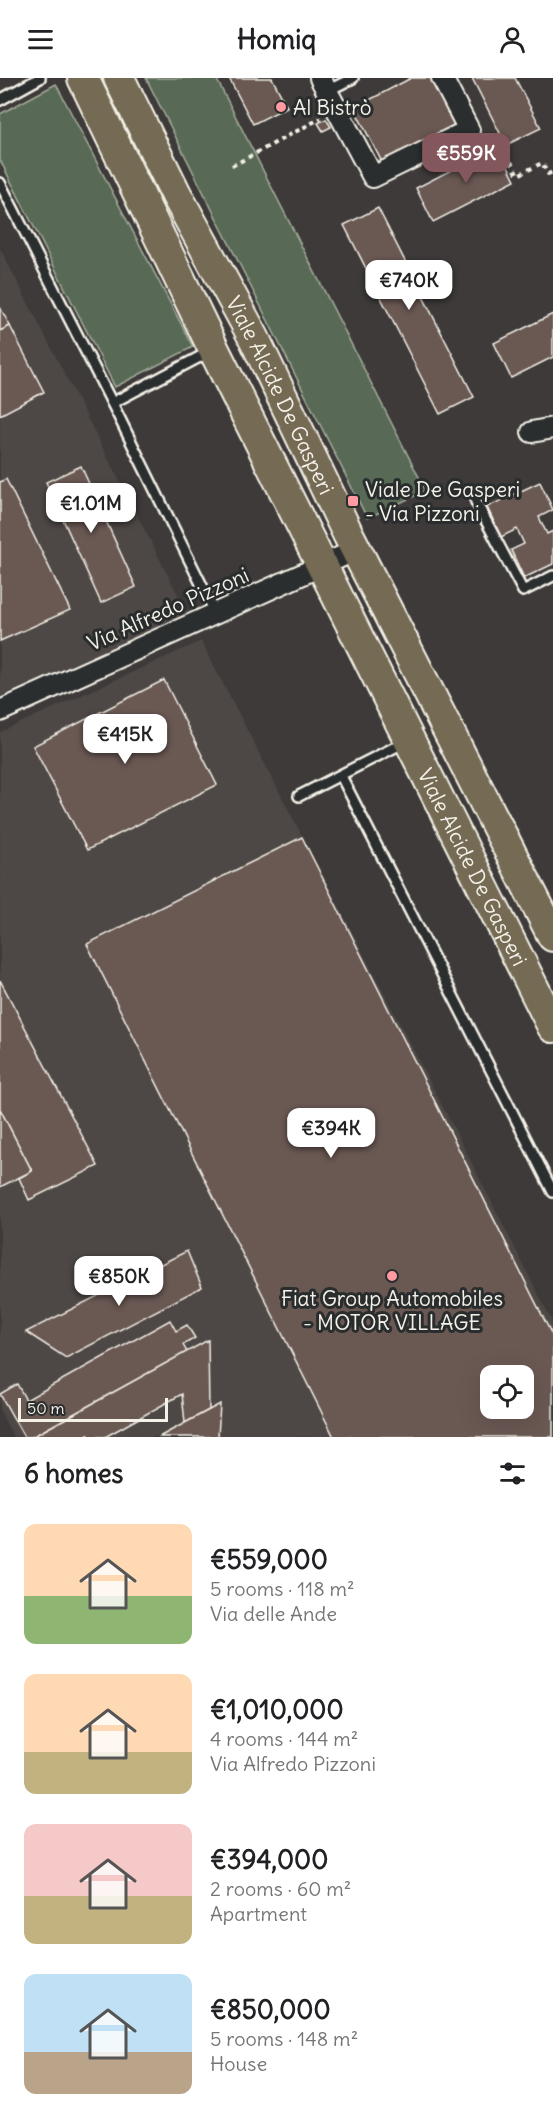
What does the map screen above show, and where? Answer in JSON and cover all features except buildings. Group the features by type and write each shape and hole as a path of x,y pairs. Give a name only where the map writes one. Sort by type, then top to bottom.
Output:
{"main road":[{"name":"Viale Alcide De Gasperi","path":"83,78 321,567 553,1027"},
{"name":"Viale Alcide De Gasperi","path":"119,78 176,194 254,338 356,550 553,936"}],"street":[{"path":"323,85 373,177 469,130 442,78"},
{"path":"532,432 553,428"},
{"name":"Via Alfredo Pizzoni","path":"0,711 356,550"}],"lane":[{"path":"0,100 40,78"},
{"path":"323,85 352,78"},
{"path":"0,183 216,614"},
{"name":"Viale Alcide De Gasperi","path":"112,403 214,350"},
{"path":"476,502 523,591 553,576"},
{"path":"300,796 409,740"},
{"path":"341,776 553,1192"}],"path":[{"path":"232,166 328,114"},
{"path":"481,133 502,145 518,175 542,163 548,174 553,172"}],"shaded area":[{"path":"0,248 189,616 0,697"},
{"path":"201,641 553,1323 553,1437 13,1437 0,1411 0,732"}],"green space":[{"path":"146,78 216,78 426,491 367,518"},
{"path":"56,84 193,347 115,387 0,160 0,114"}],"place":[{"name":"Al Bistrò","path":"281,107"},
{"name":"Viale De Gasperi - Via Pizzoni","path":"353,501"},
{"name":"Fiat Group Automobiles - MOTOR VILLAGE","path":"392,1276"}]}
